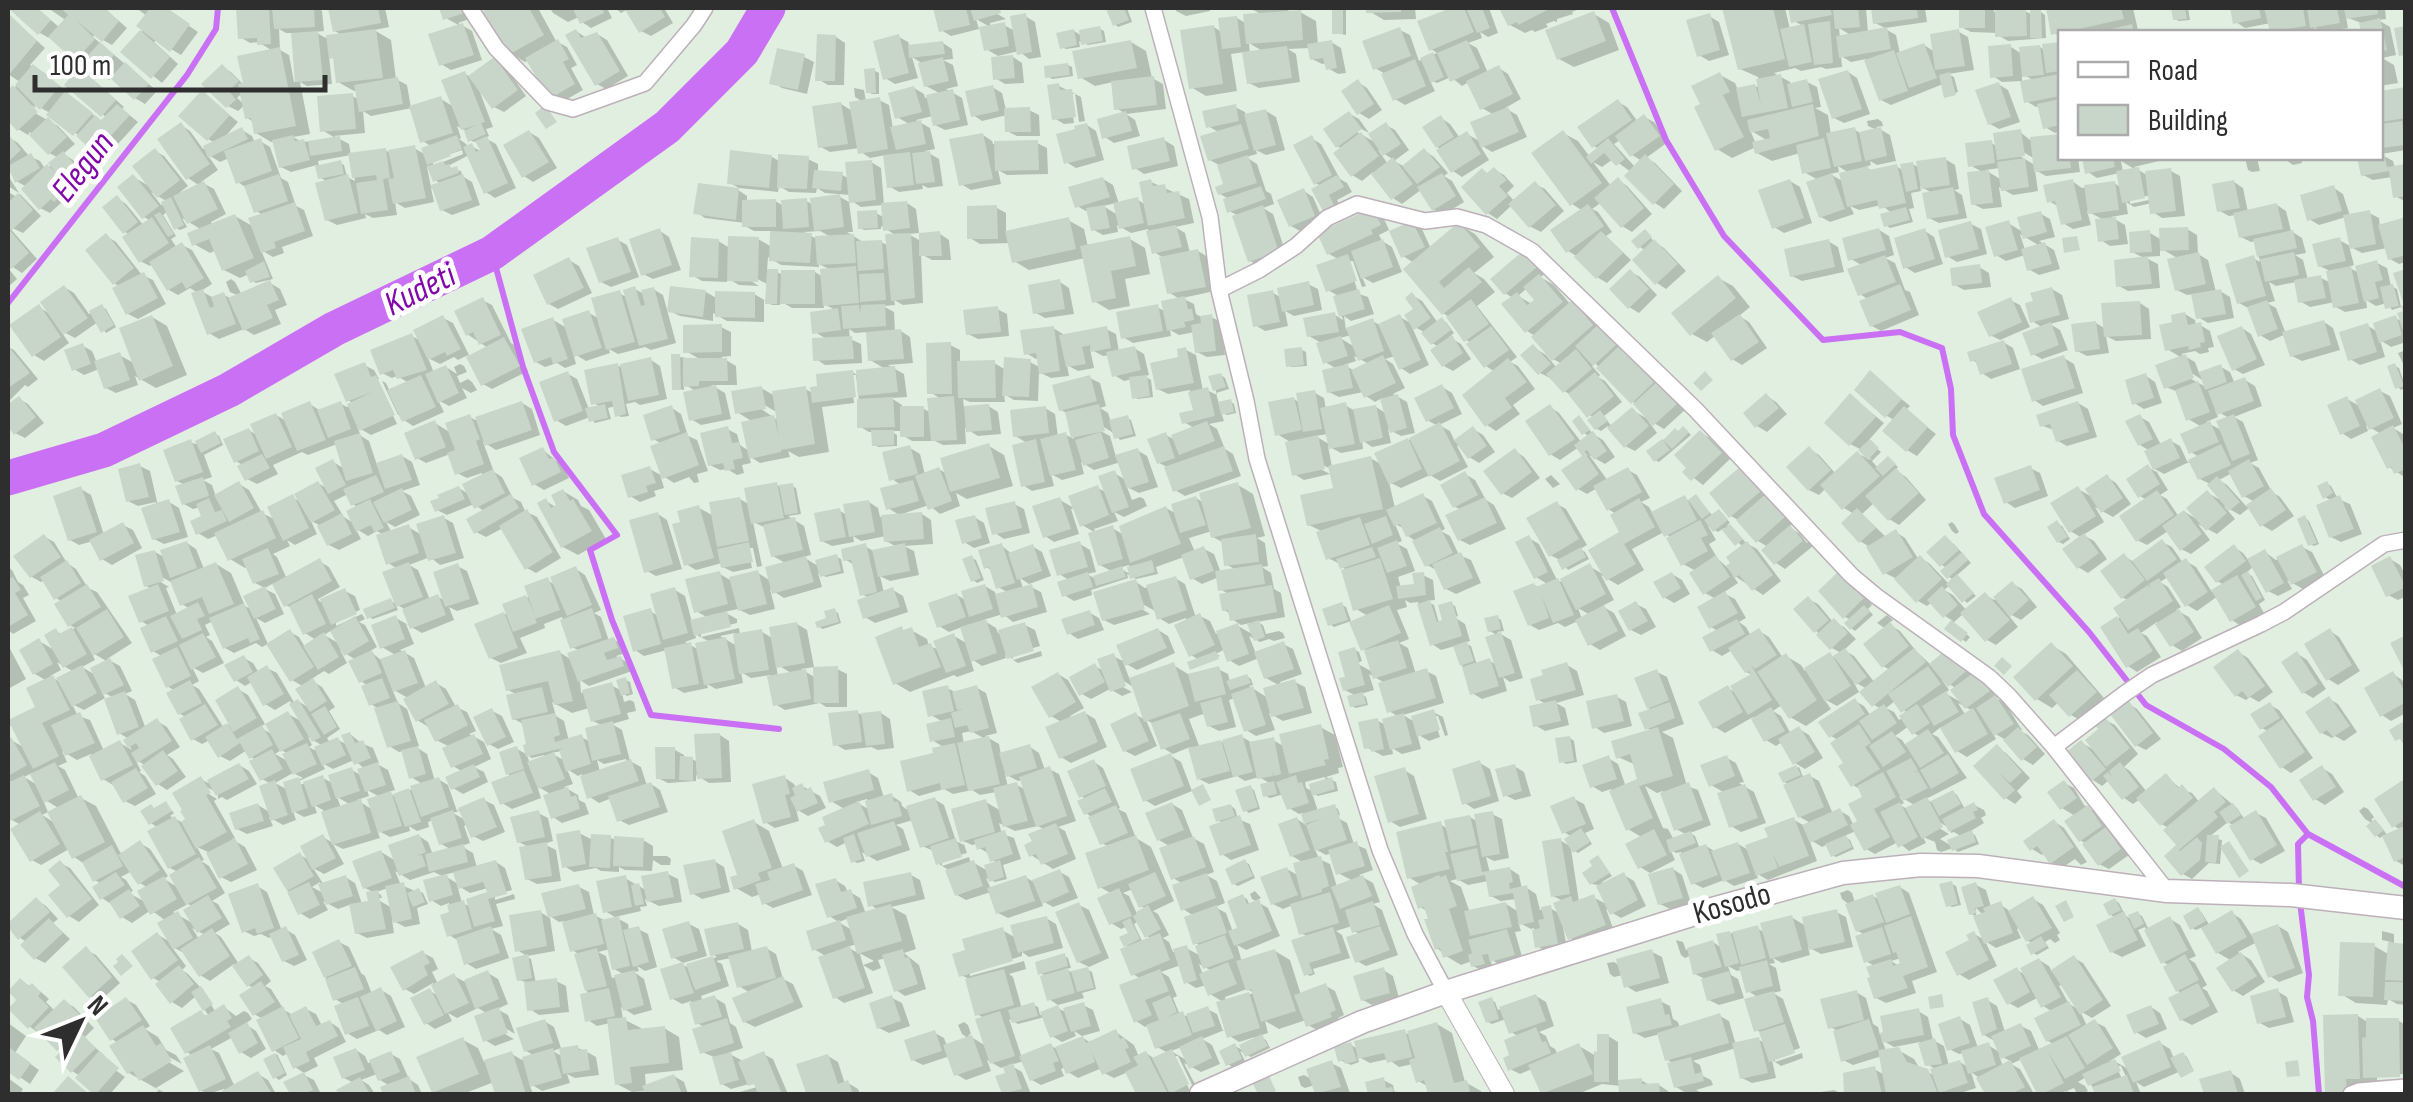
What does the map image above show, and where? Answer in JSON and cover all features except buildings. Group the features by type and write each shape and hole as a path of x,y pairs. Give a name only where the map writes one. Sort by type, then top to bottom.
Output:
{"main road":[{"name":"Kosodo","path":"1201,1094 1362,1022 1446,992 1701,912 1843,874 1920,866 1978,866 2167,891 2291,894 2406,908"}],"street":[{"path":"470,8 496,48 548,102 573,109 645,83 705,8"},
{"path":"1154,8 1210,218 1219,290 1258,459 1374,832 1415,934 1504,1094"},
{"path":"1219,290 1260,270 1296,246 1327,218 1357,204 1426,221 1458,218 1486,226 1532,251 1696,410 1852,576 2008,695 2167,891"},
{"path":"2054,747 2152,675 2284,612 2384,544 2406,540"},
{"path":"2351,1094 2406,1087"}],"waterway":[{"name":"Elegun","path":"8,303 187,75 216,29 218,8"},
{"name":"Kudeti","path":"8,478 104,450 229,390 334,329 492,253 667,127 742,52 768,8"},
{"path":"1612,8 1666,140 1724,236 1823,340 1900,332 1942,348 1951,389 1953,435 1984,514 2089,632 2146,705 2224,749 2271,787 2308,834 2298,844 2299,890"},
{"path":"492,253 523,367 554,452 617,535 590,550 612,620 651,715 779,729"},
{"path":"2308,834 2406,887"},
{"path":"2300,902 2319,1094"}]}
